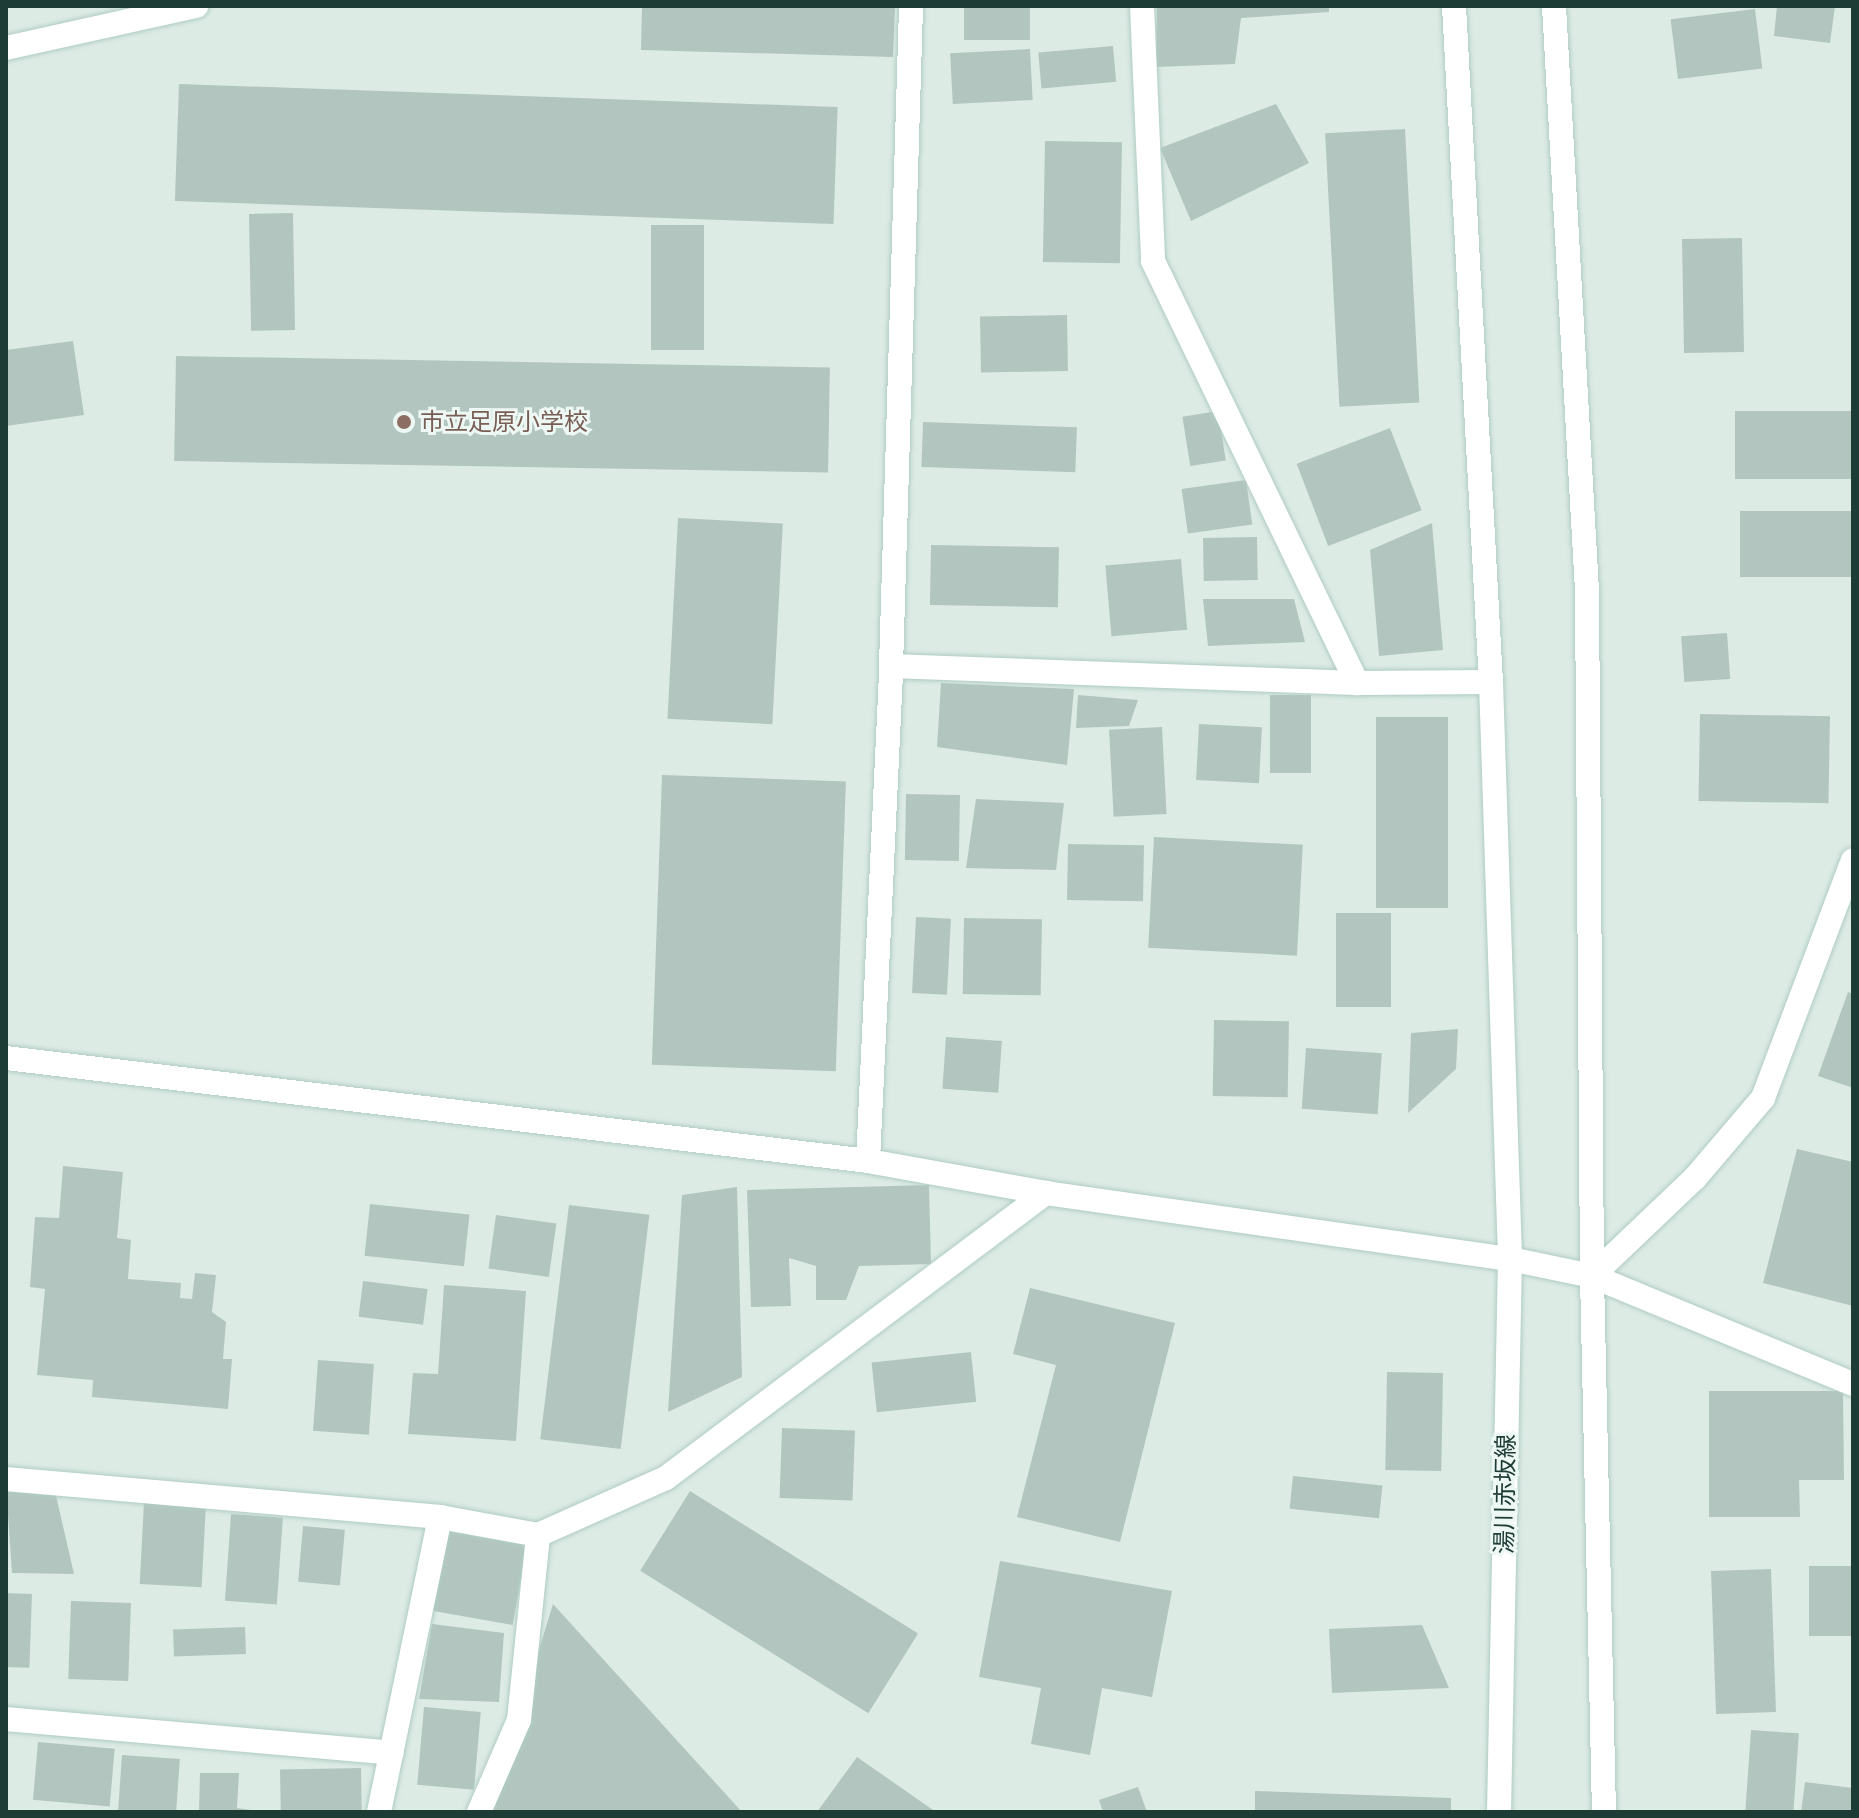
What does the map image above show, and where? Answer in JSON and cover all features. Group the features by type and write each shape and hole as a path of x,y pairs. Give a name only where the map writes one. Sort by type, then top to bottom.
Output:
{"street":[{"path":"6,48 196,6"},
{"path":"868,1161 891,666 911,6"},
{"path":"1142,6 1153,261 1357,683"},
{"name":"湯川赤坂線","path":"1454,6 1491,682 1510,1259 1499,1812"},
{"path":"1554,6 1587,591 1592,1276 1604,1812"},
{"path":"891,666 1357,683 1491,682"},
{"path":"1592,1276 1695,1178 1763,1098 1853,860"},
{"path":"6,1058 868,1161 1046,1193 1510,1259 1592,1276 1853,1384"},
{"path":"6,1479 440,1517 538,1535 666,1478 1046,1193"},
{"path":"379,1812 440,1517"},
{"path":"479,1812 519,1720 538,1535"},
{"path":"6,1719 392,1753"}],"building":[{"path":"642,6 895,6 893,57 641,50"},
{"path":"964,6 1030,6 1030,40 964,40"},
{"path":"1157,6 1329,6 1329,12 1241,18 1235,64 1156,67"},
{"path":"1777,6 1835,6 1830,43 1774,36"},
{"path":"1755,9 1762,69 1678,79 1671,19"},
{"path":"1113,46 1116,82 1041,88 1038,53"},
{"path":"1030,49 1033,100 953,104 950,53"},
{"path":"179,84 838,107 834,224 175,201"},
{"path":"1276,104 1309,163 1191,221 1160,148"},
{"path":"1405,129 1419,403 1339,407 1325,133"},
{"path":"1045,141 1122,142 1120,263 1043,262"},
{"path":"293,213 295,330 251,331 249,214"},
{"path":"651,225 704,225 704,350 651,350"},
{"path":"1742,238 1744,352 1684,353 1682,239"},
{"path":"1067,315 1068,371 981,373 980,317"},
{"path":"73,341 84,415 6,426 6,350"},
{"path":"176,356 830,367 828,472 174,461"},
{"path":"1218,411 1226,460 1190,466 1182,417"},
{"path":"1735,411 1853,411 1853,479 1735,479"},
{"path":"923,422 1077,427 1075,472 921,467"},
{"path":"1390,428 1422,510 1328,546 1297,464"},
{"path":"1246,480 1252,525 1188,534 1182,489"},
{"path":"1740,511 1853,511 1853,577 1740,577"},
{"path":"678,518 783,523 772,724 667,719"},
{"path":"1432,523 1443,650 1379,656 1370,550"},
{"path":"1257,537 1258,580 1204,581 1203,538"},
{"path":"931,545 1059,547 1058,607 930,605"},
{"path":"1181,559 1187,630 1111,636 1105,566"},
{"path":"1203,599 1294,599 1305,642 1208,646"},
{"path":"1727,633 1730,679 1684,682 1681,636"},
{"path":"941,683 1074,689 1067,765 937,747"},
{"path":"1078,695 1138,700 1129,726 1076,728"},
{"path":"1270,695 1311,695 1311,773 1270,773"},
{"path":"1700,714 1830,716 1828,803 1698,801"},
{"path":"1376,717 1448,717 1448,908 1376,908"},
{"path":"1199,724 1262,727 1259,783 1196,780"},
{"path":"1162,727 1167,814 1114,817 1109,730"},
{"path":"662,775 846,781 836,1071 652,1065"},
{"path":"906,794 960,795 959,861 905,860"},
{"path":"976,799 1064,803 1056,870 966,868"},
{"path":"1154,837 1303,845 1297,956 1148,948"},
{"path":"1068,844 1144,845 1143,901 1067,900"},
{"path":"1336,913 1391,913 1391,1007 1336,1007"},
{"path":"916,917 951,919 947,995 912,993"},
{"path":"964,918 1042,919 1041,995 963,994"},
{"path":"1848,992 1853,994 1853,1088 1818,1076"},
{"path":"1214,1020 1289,1021 1288,1097 1213,1096"},
{"path":"1458,1029 1456,1069 1408,1113 1411,1033"},
{"path":"946,1037 1002,1041 998,1093 942,1089"},
{"path":"1306,1048 1382,1053 1378,1114 1302,1109"},
{"path":"1797,1149 1853,1162 1853,1306 1763,1283"},
{"path":"63,1166 123,1172 117,1238 131,1240 128,1279 181,1283 180,1298 192,1299 195,1273 216,1275 212,1312 226,1322 223,1359 232,1359 228,1409 92,1397 93,1380 37,1375 45,1289 30,1287 35,1217 59,1218"},
{"path":"929,1185 931,1264 859,1266 846,1300 816,1300 816,1266 789,1258 791,1306 751,1307 747,1190"},
{"path":"737,1187 742,1377 668,1412 682,1195"},
{"path":"370,1204 469,1214 464,1266 365,1256"},
{"path":"569,1205 649,1215 621,1449 540,1439"},
{"path":"496,1215 556,1223 549,1277 488,1268"},
{"path":"363,1281 428,1289 423,1325 359,1317"},
{"path":"444,1285 526,1291 516,1441 408,1434 413,1373 438,1374"},
{"path":"1030,1288 1175,1323 1120,1542 1017,1517 1056,1365 1013,1354"},
{"path":"971,1352 976,1402 877,1412 872,1362"},
{"path":"318,1360 374,1364 369,1435 313,1431"},
{"path":"1387,1372 1443,1373 1441,1471 1385,1470"},
{"path":"1709,1391 1843,1391 1844,1480 1799,1480 1800,1517 1709,1517"},
{"path":"782,1428 855,1431 853,1501 780,1498"},
{"path":"1293,1476 1383,1485 1379,1518 1290,1509"},
{"path":"6,1487 54,1487 74,1574 12,1573"},
{"path":"690,1491 918,1634 868,1713 640,1571"},
{"path":"144,1502 206,1505 202,1587 140,1584"},
{"path":"231,1514 283,1518 277,1604 225,1601"},
{"path":"303,1526 345,1530 340,1585 298,1582"},
{"path":"446,1531 527,1545 513,1625 432,1611"},
{"path":"1000,1561 1172,1591 1152,1697 1102,1688 1090,1755 1031,1744 1041,1688 979,1677"},
{"path":"1809,1566 1853,1566 1853,1636 1809,1636"},
{"path":"1771,1569 1776,1712 1716,1714 1711,1571"},
{"path":"6,1593 32,1594 29,1668 6,1667"},
{"path":"71,1601 131,1603 128,1681 68,1679"},
{"path":"553,1604 742,1812 489,1812"},
{"path":"432,1624 504,1633 499,1702 419,1699"},
{"path":"1422,1625 1449,1688 1332,1693 1329,1629"},
{"path":"245,1627 246,1654 174,1656 173,1630"},
{"path":"424,1707 481,1712 474,1790 417,1785"},
{"path":"1751,1730 1799,1733 1793,1812 1745,1812"},
{"path":"38,1742 115,1749 110,1806 33,1800"},
{"path":"122,1755 180,1759 176,1812 118,1812"},
{"path":"857,1757 936,1812 817,1812"},
{"path":"361,1768 362,1812 281,1812 280,1769"},
{"path":"200,1773 239,1773 237,1808 265,1812 199,1812"},
{"path":"1805,1782 1853,1788 1853,1812 1801,1812"},
{"path":"1138,1787 1147,1812 1103,1812 1099,1800"},
{"path":"1255,1791 1451,1798 1451,1812 1255,1812"}],"place":[{"name":"市立足原小学校","path":"404,422"}]}
